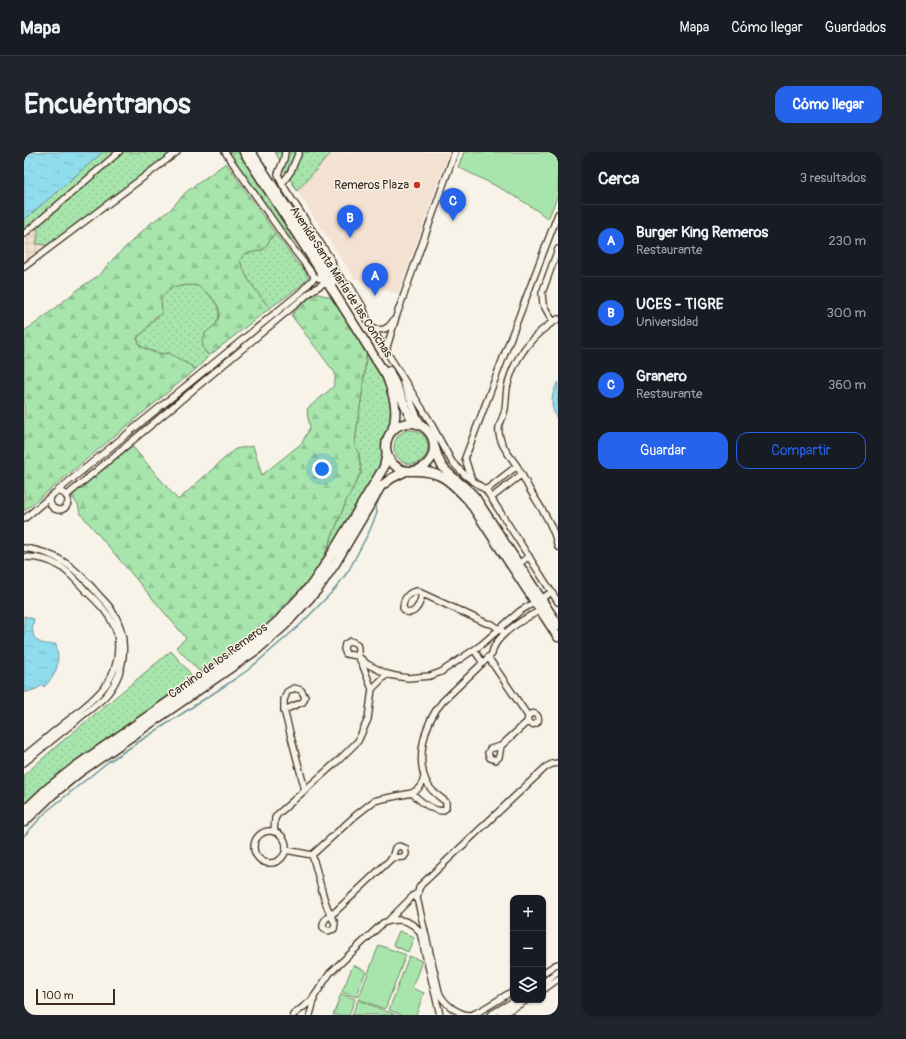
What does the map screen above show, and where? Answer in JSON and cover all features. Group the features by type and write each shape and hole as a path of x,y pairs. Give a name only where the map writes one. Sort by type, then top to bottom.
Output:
{"main road":[{"name":"Avenida Santa María de las Conchas","path":"244,152 333,279 387,377 394,394 396,414 392,431"},
{"name":"Avenida Santa María de las Conchas","path":"251,152 383,360 395,382 410,416 418,424"},
{"path":"538,600 519,564 475,497 443,466 437,455 430,433 418,424 411,423 404,424 392,431 386,445 387,453 394,465 400,469 410,471 426,470 435,472 456,487 470,501 544,609 558,637"},
{"path":"410,471 421,469 427,464 434,452 434,445"},
{"name":"Camino de los Remeros","path":"24,811 47,789 76,766 254,642 279,620 312,584 328,560 384,467 387,453"},
{"name":"Camino de los Remeros","path":"24,822 52,795 80,772 258,649 273,637 318,589 335,564 381,486 392,478 410,471"},
{"path":"544,609 558,625"}],"street":[{"path":"24,234 119,152"},
{"path":"24,267 177,152"},
{"path":"225,152 288,242 315,277 333,279 350,286 363,307 368,322 431,423 452,462 472,481 486,490 558,602"},
{"path":"285,152 278,174 282,184 332,261 333,279"},
{"path":"282,184 291,171 299,152"},
{"path":"387,352 387,347 396,317 455,152"},
{"path":"472,481 465,458 558,214"},
{"path":"558,249 542,293 543,304 555,320 540,332 524,350 514,367 507,388 505,408 498,431 503,446 522,474 548,519 558,547"},
{"path":"322,262 333,267"},
{"path":"24,519 260,325 309,284 315,277"},
{"path":"66,496 313,290 333,279"},
{"path":"373,329 385,329 396,317"},
{"path":"260,325 265,330"},
{"path":"401,376 413,408 426,429"},
{"path":"171,398 176,404"},
{"path":"486,490 517,466"},
{"path":"491,498 522,474"},
{"path":"62,493 66,496 67,505 60,510 54,509 50,504 50,498 54,494 62,493"},
{"path":"24,756 100,694 111,679 118,657 116,629 106,612 69,572 59,564 48,560 26,557 27,548 61,559 77,571 92,587 110,608 119,624 123,641 124,656 122,666 114,683 103,699 24,764"},
{"path":"519,564 529,556"},
{"path":"274,832 275,818 353,747 368,720 372,689 358,656 367,664 388,674 408,678 430,676 441,672 474,650 500,630 520,611 552,592"},
{"path":"421,593 486,623 492,624 506,634"},
{"path":"312,855 374,801 412,793 415,791 423,782 424,736 430,719 437,708 492,654 494,646 506,634 526,619 544,609"},
{"path":"488,640 494,646"},
{"path":"474,650 483,663"},
{"path":"488,657 528,719 501,746"},
{"path":"372,689 388,674"},
{"path":"284,710 303,702 305,697 301,690 294,688 287,692 284,700 284,710 305,790"},
{"path":"510,993 471,1015 462,1014 444,1002 439,992 417,898 418,893 422,884 546,767 558,763"},
{"path":"412,793 435,810 440,812 445,810 447,805 446,802 431,790 424,777"},
{"path":"264,832 274,832 284,840 286,850 282,858 273,863 264,862 256,856 253,847 256,838 264,832"},
{"path":"286,850 312,855"},
{"path":"312,855 326,906 330,915 392,858"},
{"path":"293,1015 308,1004 330,973 418,893"},
{"path":"389,920 404,921 412,924 420,932 440,1015"},
{"path":"546,971 558,964"},
{"path":"546,980 558,970"},
{"path":"546,988 558,979"},
{"path":"310,1015 315,996"},
{"path":"490,1015 511,1003"},
{"path":"501,1015 523,1003"}],"shaded area":[{"name":"Remeros Plaza","path":"332,152 449,152 398,294 354,278 297,191"},
{"path":"30,227 38,229 36,239 48,245 24,264 24,232"}],"green space":[{"path":"103,152 174,152 48,245 37,244 38,229 30,227 24,232 24,220"},
{"path":"228,152 238,152 294,239 291,241"},
{"path":"275,152 332,152 297,191"},
{"path":"464,152 558,152 558,195 548,219 516,197 458,167"},
{"path":"226,163 275,233 263,250 244,254 240,261 249,280 270,308 210,355 205,352 202,343 205,333 216,324 220,314 218,306 211,296 198,286 187,285 170,288 161,298 162,314 155,317 145,331 137,338 140,346 158,353 169,353 196,369 24,511 24,331 39,321 81,287 101,274 108,264 151,223 169,211 186,192"},
{"path":"275,233 297,263 304,269 308,277 306,281 297,289 270,308 249,280 240,261 244,254 263,250"},
{"path":"187,285 197,286 204,290 215,302 219,312 217,323 205,333 205,352 210,355 196,369 169,353 158,353 140,346 137,338 158,316 162,314 160,298 170,288"},
{"path":"315,293 330,297 367,349 355,447 359,454 361,473 347,499 319,569 300,594 278,617 256,636 223,660 216,661 205,669 199,671 176,647 186,638 80,513 78,505 72,495 132,446 178,500 235,449 253,446 262,475 302,443 310,427 307,409 333,387 335,380 335,373 291,315"},
{"path":"367,349 384,378 394,410 389,428 383,436 383,465 357,504 319,569 347,499 361,473 359,454 355,447"},
{"path":"414,430 423,435 427,440 427,454 423,459 418,463 408,464 404,463 395,454 394,444 395,440 404,431"},
{"path":"171,651 190,673 190,680 114,735 24,806 24,775"},
{"path":"399,931 414,937 408,952 393,945"},
{"path":"379,945 406,955 385,1009 358,999"},
{"path":"409,956 422,961 412,988 424,993 416,1015 402,1015 389,1010"},
{"path":"353,965 366,971 356,997 342,992"},
{"path":"341,994 355,999 349,1015 333,1015"},
{"path":"358,1000 396,1015 352,1015"}],"water":[{"path":"24,152 103,152 24,220"},
{"path":"558,382 558,421 552,406 552,397"},
{"path":"24,616 34,619 34,636 39,642 44,644 56,644 58,662 55,672 44,687 43,685 24,693"}],"waterway":[{"path":"24,836 47,811 108,762 248,670 299,626 335,589 349,570 370,530 377,513 376,506 379,499"}],"place":[{"name":"Remeros Plaza","path":"417,185"},
{"name":"Granero","path":"453,221"},
{"name":"UCES - TIGRE","path":"350,238"},
{"name":"Burger King Remeros","path":"375,296"}]}
